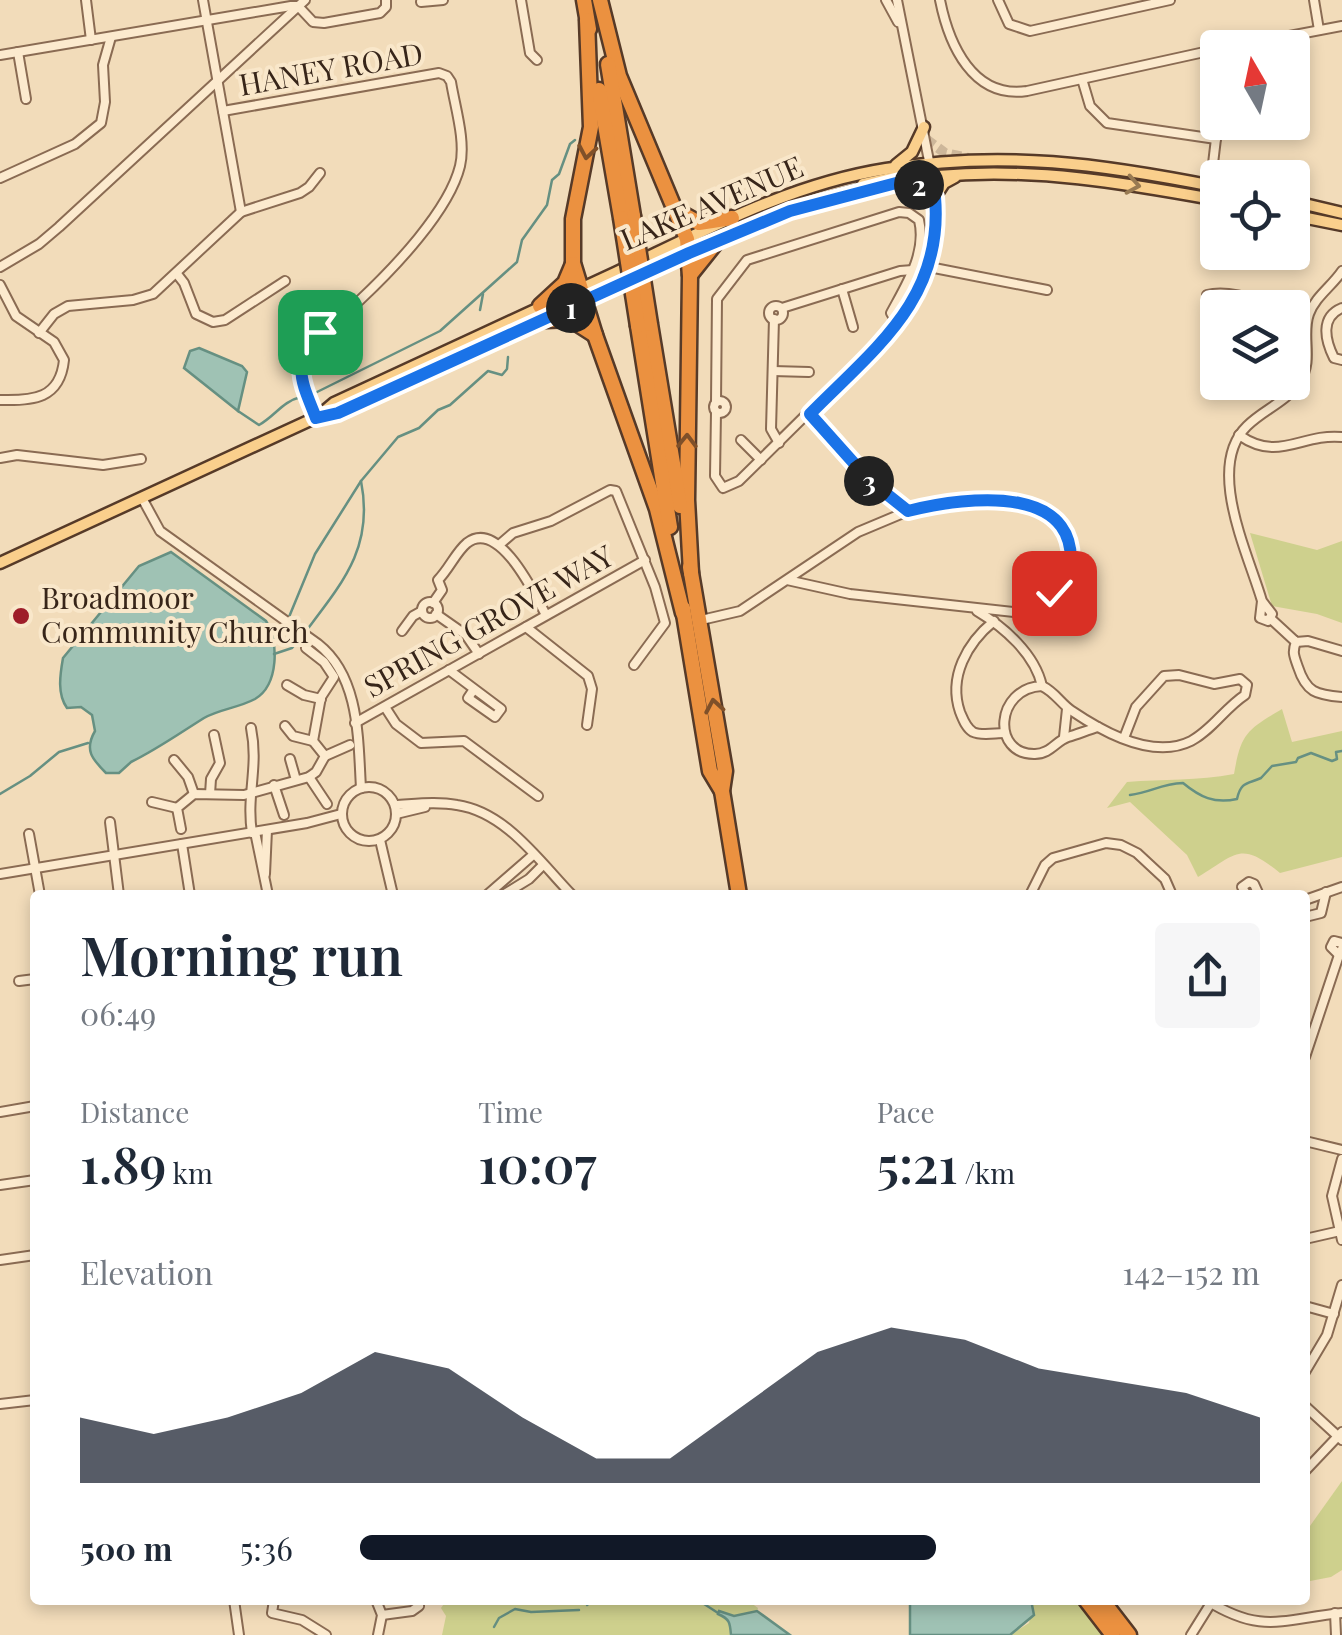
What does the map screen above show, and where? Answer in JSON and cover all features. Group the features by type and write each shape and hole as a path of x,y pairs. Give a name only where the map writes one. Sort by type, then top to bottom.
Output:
{"highway":[{"path":"584,0 627,217"},
{"path":"599,0 619,76 688,246 689,619"},
{"path":"599,0 627,217 689,619"},
{"path":"588,20 591,128 573,219 573,263 594,335 658,509 689,619 725,771 722,792 738,890"},
{"path":"676,210 699,223 732,218"},
{"path":"690,276 718,240"},
{"path":"573,263 565,283 543,313 570,319 594,335"},
{"path":"644,325 691,573"},
{"path":"736,878 744,890"},
{"path":"1090,1605 1113,1635"},
{"path":"1106,1605 1129,1635"}],"main road":[{"path":"888,169 912,152 924,127"},
{"name":"LAKE AVENUE","path":"688,246 718,240 790,211 932,170 1002,159 1073,162 1200,184"},
{"name":"LAKE AVENUE","path":"0,562 316,418 338,413 688,246 732,218 822,184 888,169 932,170 960,175 1048,174 1200,197"},
{"path":"840,196 879,178 932,170"},
{"path":"900,182 923,186 935,197 944,183 960,175"},
{"path":"1310,205 1342,213"},
{"path":"1310,219 1342,225"}],"street":[{"path":"86,0 92,40"},
{"path":"203,0 240,212"},
{"path":"302,3 314,22 324,23 380,13 386,0"},
{"path":"422,2 442,0"},
{"path":"521,0 530,53 537,60"},
{"path":"886,0 905,40"},
{"path":"898,0 932,170 936,229 929,267 918,295 898,324 739,481 723,488 715,476 717,299 747,260 859,230 900,212 916,217 921,231 913,270 891,313 898,324"},
{"path":"940,0 956,48 968,69 983,83 1002,90 1021,92 1200,53"},
{"path":"998,0 1008,24 1030,31 1170,0"},
{"path":"1314,0 1319,30"},
{"path":"0,55 302,3"},
{"path":"0,267 60,227 302,3"},
{"path":"1310,32 1342,26"},
{"path":"0,178 75,144 101,122 106,102 103,64 112,38"},
{"path":"18,52 26,99"},
{"name":"HANEY ROAD","path":"223,111 438,72 447,76 452,86 461,153 456,179 404,254 306,349 301,363 302,380 316,418"},
{"path":"1082,79 1090,106 1107,122 1200,137"},
{"path":"39,333 61,309 154,294 240,212 300,192 320,173"},
{"path":"790,247 794,258"},
{"path":"929,267 1047,290"},
{"path":"779,442 771,430 772,371 774,320 781,318 782,308 913,270"},
{"path":"1310,312 1342,271"},
{"path":"177,274 196,314 213,322 225,320 285,281"},
{"path":"0,285 16,316 54,342 62,353 64,366 56,386 36,400 0,400"},
{"path":"842,289 853,327"},
{"path":"1342,308 1331,313 1326,324 1330,353 1342,360"},
{"path":"717,334 728,334"},
{"path":"772,371 809,372"},
{"path":"1283,400 1254,419 1240,435 1230,456 1228,482 1262,601 1260,618 1264,622 1271,619 1296,642"},
{"path":"810,414 869,480 908,511"},
{"path":"1240,435 1256,446 1273,449 1320,437 1342,437"},
{"path":"740,440 761,460"},
{"path":"0,458 17,455 103,465 141,458"},
{"path":"499,546 513,533 551,521 614,490 621,497 665,623 634,664"},
{"path":"142,498 160,531 338,662 345,675 364,787"},
{"path":"689,619 740,611 849,536 908,511 971,499 1012,501 1044,511 1065,532 1071,560 1068,582 1061,590 1022,614 850,594 787,580"},
{"path":"402,630 425,604 433,603 442,590 438,580 467,543 481,538 499,546 521,572 546,615"},
{"name":"SPRING GROVE WAY","path":"354,723 644,560"},
{"path":"433,603 436,614 466,635 479,654"},
{"path":"973,608 994,621 1029,657 1042,686"},
{"path":"422,610 428,617 436,614"},
{"path":"994,621 980,633 963,661 955,691 970,730 978,734 1004,733"},
{"path":"526,627 588,676 592,693 587,725"},
{"path":"1296,642 1303,640 1342,651"},
{"path":"1296,642 1293,654 1307,688 1320,695 1342,697"},
{"path":"306,648 324,662 334,677 320,699 313,741"},
{"path":"450,670 474,689"},
{"path":"1098,727 1064,737 1048,751 1030,754 1018,750 1004,733 1006,711 1012,699 1022,690 1042,686 1054,692 1067,708 1124,738 1150,746 1184,744 1204,732 1228,706 1245,695 1247,685 1240,678 1214,684 1179,675 1164,676 1136,707 1124,738"},
{"path":"288,685 320,699"},
{"path":"385,706 396,724 421,744 464,741 538,796"},
{"path":"1064,737 1067,708"},
{"path":"285,726 293,736 313,741 325,756"},
{"path":"251,728 256,756 251,812 267,890"},
{"path":"210,794 212,776 220,763 214,735"},
{"path":"177,808 194,794 250,794 309,777 325,756 350,745"},
{"path":"174,760 188,776 194,794"},
{"path":"290,760 296,780"},
{"path":"309,777 327,804"},
{"path":"274,785 284,814"},
{"path":"364,787 388,794 396,810 391,830 377,841 354,837 342,818 348,796 364,787"},
{"path":"152,802 177,808"},
{"path":"396,810 432,804 478,810 503,825 567,890"},
{"path":"177,808 181,829"},
{"path":"0,874 342,818"},
{"path":"110,822 119,890"},
{"path":"29,834 39,890"},
{"path":"377,841 392,890"},
{"path":"1032,890 1041,870 1052,858 1106,843 1134,850 1165,879 1170,890"},
{"path":"182,844 189,890"},
{"path":"505,890 533,856"},
{"path":"505,890 529,878 543,865"},
{"path":"1310,898 1342,887"},
{"path":"1310,918 1320,913 1326,892"},
{"path":"1310,1045 1338,975 1341,946"},
{"path":"19,981 30,980"},
{"path":"0,1112 30,1107"},
{"path":"1310,1142 1342,1150"},
{"path":"1310,1239 1341,1236 1332,1196 1342,1159"},
{"path":"0,1185 30,1181"},
{"path":"0,1260 30,1256"},
{"path":"1310,1364 1322,1344 1342,1285"},
{"path":"1310,1307 1334,1314"},
{"path":"0,1404 30,1401"},
{"path":"1310,1410 1341,1436 1310,1466"},
{"path":"235,1605 239,1635"},
{"path":"273,1605 272,1613 302,1620 326,1635"},
{"path":"378,1605 382,1615 378,1635"},
{"path":"1191,1635 1206,1605"},
{"path":"1214,1605 1250,1622 1290,1621 1339,1613 1336,1635"},
{"path":"382,1615 419,1606"},
{"path":"1290,1621 1292,1632"}],"green space":[{"path":"1250,533 1317,550 1342,541 1342,623 1272,606"},
{"path":"1282,709 1292,742 1342,731 1342,857 1280,873 1256,857 1239,854 1198,877 1187,855 1130,802 1107,808 1127,782 1234,774 1248,734"},
{"path":"1342,1481 1342,1570 1331,1577 1310,1581 1310,1526"},
{"path":"1033,1605 1085,1605 1107,1635 1010,1635 1029,1623"},
{"path":"441,1608 758,1608 727,1618 732,1626 731,1635 442,1635 446,1616"}],"shaded area":[{"path":"199,348 242,366 247,372 238,411 184,368 190,351"},
{"path":"171,552 266,621 275,651 269,684 255,699 204,718 119,773 106,773 91,754 95,731 92,715 81,707 67,708 64,703 60,684 63,658 139,566"},
{"path":"910,1605 1032,1605 1034,1615 1010,1635 910,1635"},
{"path":"719,1611 734,1616 757,1611 790,1635 731,1635 729,1622"}],"waterway":[{"path":"315,393 440,331 517,262 522,240 547,205 552,180 559,174 575,140"},
{"path":"480,310 483,294"},
{"path":"289,617 315,554 361,481 398,437 419,428 488,371 502,375 508,357"},
{"path":"238,411 259,425 301,397"},
{"path":"306,631 353,562 363,525 361,481"},
{"path":"273,641 287,625"},
{"path":"274,654 292,648 301,637"},
{"path":"0,794 59,752 88,743"},
{"path":"1130,795 1183,783 1208,798 1237,799 1243,786 1261,778 1272,766 1296,762 1311,753 1332,761 1337,759 1336,752 1342,751"},
{"path":"706,1605 718,1613"},
{"path":"494,1627 499,1618 515,1609 579,1610"}],"tunnel":[{"path":"926,139 945,153 968,158"}],"place":[{"name":"Broadmoor Community Church","path":"21,616"}],"route":[{"path":"320,332 310,342 301,363 302,380 316,418 338,413 768,220 869,188 900,182 918,184 935,197 936,229 929,267 918,295 898,324 810,414 869,480 908,511 971,499 1012,501 1044,511 1065,532 1071,550 1068,582 1054,593"}]}
